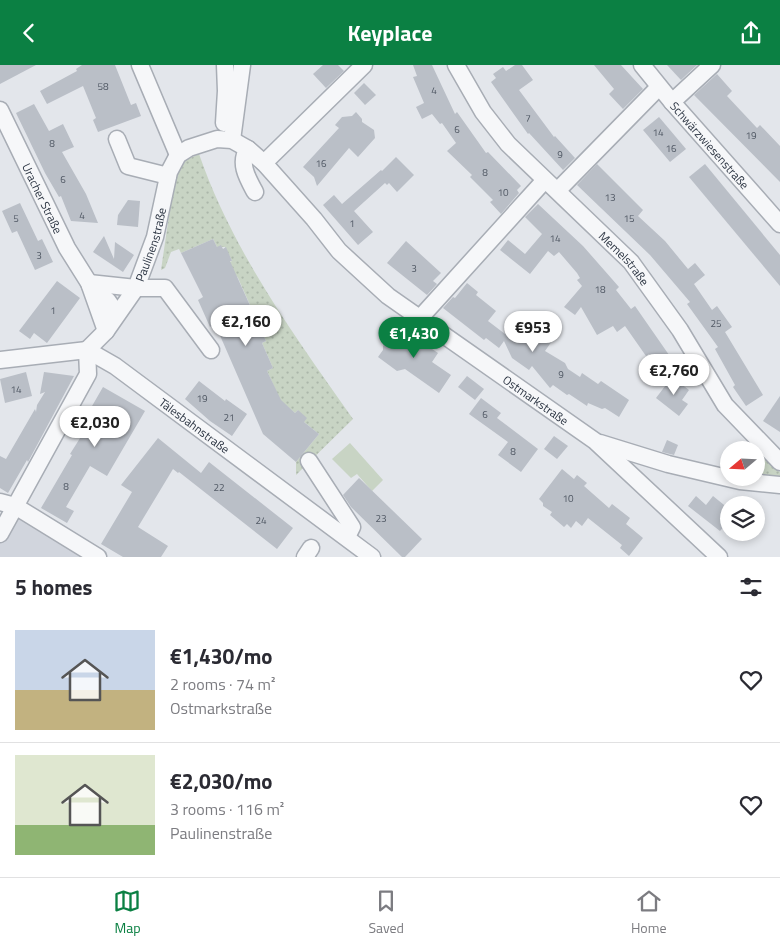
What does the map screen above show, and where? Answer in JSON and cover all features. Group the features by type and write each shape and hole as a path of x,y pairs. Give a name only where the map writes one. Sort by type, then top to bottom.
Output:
{"street":[{"path":"140,65 178,155 189,148 217,139 228,140 248,149 264,163 363,66"},
{"path":"225,65 228,140"},
{"path":"228,140 242,65"},
{"name":"Memelstraße","path":"456,65 483,112 508,144 544,181 558,190 631,262 680,331 725,405 780,462"},
{"name":"Schwärzwiesenstraße","path":"642,65 672,102 780,224"},
{"path":"672,102 712,65"},
{"path":"558,190 660,87"},
{"name":"Uracher Straße","path":"0,110 67,248 89,283 106,331"},
{"path":"117,139 128,166 168,176"},
{"path":"248,149 244,155 245,171 255,193"},
{"name":"Paulinenstraße","path":"87,350 106,331 136,288 154,237 168,176 178,155"},
{"name":"Ostmarkstraße","path":"264,163 314,219 339,251 388,296 595,441 719,557"},
{"path":"420,318 544,181"},
{"path":"89,283 136,288 165,288 211,350"},
{"name":"Uracher Straße","path":"89,283 108,301 117,315"},
{"path":"0,360 75,353 87,350 88,374 8,504 0,535"},
{"name":"Tälesbahnstraße","path":"87,350 115,366 372,557"},
{"path":"595,441 668,464 713,475 740,481 780,485"},
{"path":"309,461 352,527 347,537"},
{"path":"8,504 98,557"}],"shaded area":[{"path":"15,506 98,557 0,557 0,536"}],"green space":[{"path":"199,154 229,225 247,259 287,324 353,419 296,475 296,462 319,434 304,422 298,410 295,413 282,402 276,409 277,393 267,371 273,368 262,343 266,341 238,278 227,263 232,261 225,247 217,247 213,239 181,253 179,249 171,252 165,268 161,270 172,195 179,171 186,160"},
{"path":"350,443 383,480 372,491 357,474 351,478 332,459"},
{"path":"765,460 780,472 780,479 765,476"}],"building":[{"path":"0,65 36,65 0,84"},
{"path":"82,65 115,65 131,105 136,103 141,116 98,132 93,120 96,118 83,86 47,104 40,91 77,71 76,69"},
{"path":"323,65 338,65 344,71 326,88 313,74"},
{"path":"413,65 432,65 455,114 457,112 486,153 488,152 521,186 517,190 519,193 501,214 490,202 493,200 470,177 472,175 447,151 456,143 442,123 440,124 432,114 422,119 416,107 424,103 413,77 417,76"},
{"path":"515,65 522,65 533,80 519,90 554,137 575,158 563,170 528,134 491,82 496,78 493,74 503,67 506,71"},
{"path":"594,65 621,65 643,89 623,109 609,94 614,89"},
{"path":"667,65 697,65 681,80"},
{"path":"717,74 732,91 727,96 757,128 760,125 780,146 780,182 694,95"},
{"path":"364,83 376,95 365,105 354,93"},
{"path":"34,104 49,131 63,124 74,147 62,152 86,194 98,223 71,221 61,196 59,197 45,173 16,113"},
{"path":"356,112 362,119 362,122 374,130 375,138 358,157 349,148 317,186 314,177 303,167 339,128 335,125 342,117 352,116"},
{"path":"659,117 686,149 670,162 643,130"},
{"path":"396,157 414,175 397,192 389,183 387,185 385,183 354,211 373,232 358,245 323,205 334,195 342,204"},
{"path":"597,164 643,210 638,216 665,241 688,269 695,263 705,275 694,284 712,310 717,306 732,327 725,332 763,395 746,406 733,387 735,385 715,349 718,347 687,304 690,302 650,255 577,185"},
{"path":"705,164 780,255 780,286 689,177"},
{"path":"128,200 140,201 138,227 117,225 118,215"},
{"path":"20,203 38,241 42,239 53,262 35,270 17,231 12,233 2,211"},
{"path":"538,204 583,246 619,287 616,290 631,309 635,306 676,365 667,373 649,354 646,356 625,326 617,332 613,326 597,335 581,307 575,315 564,307 582,286 577,280 580,278 577,273 559,252 554,256 548,251 530,274 500,250 508,240 525,254 542,234 525,217"},
{"path":"104,236 114,259 115,242 134,255 123,272 93,252"},
{"path":"213,239 217,247 221,245 223,249 226,247 232,261 230,261 266,341 262,343 273,368 267,371 281,400 295,413 298,410 307,418 304,422 319,434 296,462 263,434 215,324 210,327 198,300 203,297 181,253"},
{"path":"406,241 441,273 433,281 437,284 427,295 387,263"},
{"path":"57,281 80,298 47,343 34,333 30,339 19,331"},
{"path":"467,283 478,292 476,295 496,311 488,321 513,340 526,324 540,337 543,334 552,341 545,351 565,363 568,369 580,377 582,373 598,384 601,381 629,400 619,417 605,408 602,409 588,403 587,406 553,385 550,388 532,366 529,370 512,358 504,341 499,348 486,338 484,340 443,308 453,297 455,298"},
{"path":"396,328 401,332 409,329 414,334 414,337 438,353 432,362 451,375 439,393 405,369 397,371 378,357 383,350 383,346"},
{"path":"26,372 32,396 5,403 0,379"},
{"path":"44,372 74,376 28,462 27,460 8,493 0,488 0,456 6,459 35,409 36,412 37,405 45,392 40,394"},
{"path":"467,376 484,389 475,400 458,387"},
{"path":"672,377 689,390 682,400 688,404 679,416 656,398"},
{"path":"199,381 225,401 226,399 247,414 232,436 210,421 185,399"},
{"path":"103,387 145,411 107,476 90,466 66,507 74,511 67,523 41,508 72,455 70,454 94,416 88,413"},
{"path":"780,396 780,432 763,421"},
{"path":"481,398 501,413 497,418 538,449 521,472 498,455 508,442 469,414"},
{"path":"554,436 568,446 557,459 544,449"},
{"path":"158,438 201,473 209,462 293,528 277,549 173,469 138,527 168,546 161,557 123,557 101,544 132,492 121,485"},
{"path":"667,440 678,445 674,455 662,452"},
{"path":"562,469 574,479 577,475 587,483 584,486 609,508 612,504 630,518 626,524 643,538 629,556 620,548 622,545 588,518 582,526 576,521 571,528 567,524 564,527 550,515 552,512 543,506 539,499"},
{"path":"359,478 422,539 405,557 402,557 351,507 343,495"},
{"path":"696,496 706,505 713,496 720,502 720,531 688,506"}]}
